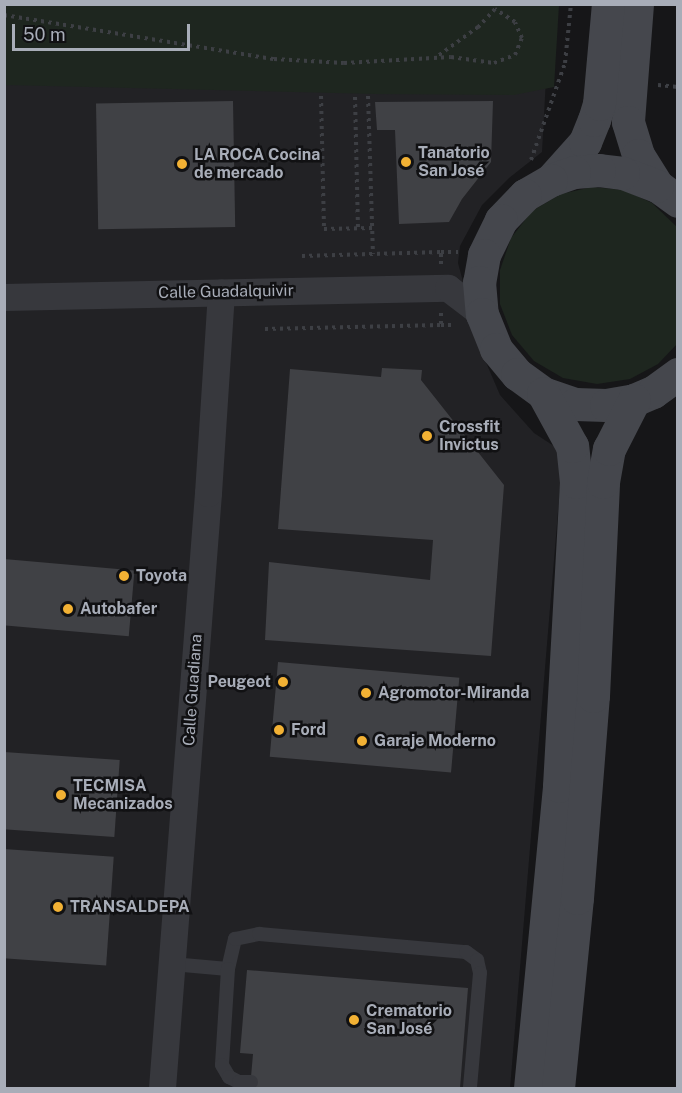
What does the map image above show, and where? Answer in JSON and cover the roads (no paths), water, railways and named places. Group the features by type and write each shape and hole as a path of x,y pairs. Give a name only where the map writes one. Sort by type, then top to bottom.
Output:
{"street":[{"path":"608,4 599,104 585,141 501,220 445,288 517,374 543,393 575,404 606,405 634,400 653,392 678,374"},
{"path":"637,4 628,122 638,155 667,193"},
{"path":"538,187 574,172 599,170 623,173 667,193"},
{"path":"471,319 479,282 474,253"},
{"name":"Calle Guadalquivir","path":"4,297 445,288"},
{"name":"Calle Guadiana","path":"162,1089 208,493 220,292"},
{"path":"530,1089 559,786 576,482 572,446 543,393"},
{"path":"558,1089 578,898 593,696 603,482 609,449 634,400"}],"lane":[{"path":"251,1082 238,1082 229,1077 222,1065 228,969 235,939 259,934 466,952 477,960 480,973 470,1089"},
{"path":"171,964 228,969"}],"place":[{"name":"Tanatorio San José","path":"406,162"},
{"name":"LA ROCA Cocina de mercado","path":"182,164"},
{"name":"Crossfit Invictus","path":"427,436"},
{"name":"Toyota","path":"124,576"},
{"name":"Autobafer","path":"68,609"},
{"name":"Peugeot","path":"283,682"},
{"name":"Agromotor-Miranda","path":"366,693"},
{"name":"Ford","path":"279,730"},
{"name":"Garaje Moderno","path":"362,741"},
{"name":"TECMISA Mecanizados","path":"61,795"},
{"name":"TRANSALDEPA","path":"58,907"},
{"name":"Crematorio San José","path":"354,1020"}]}
